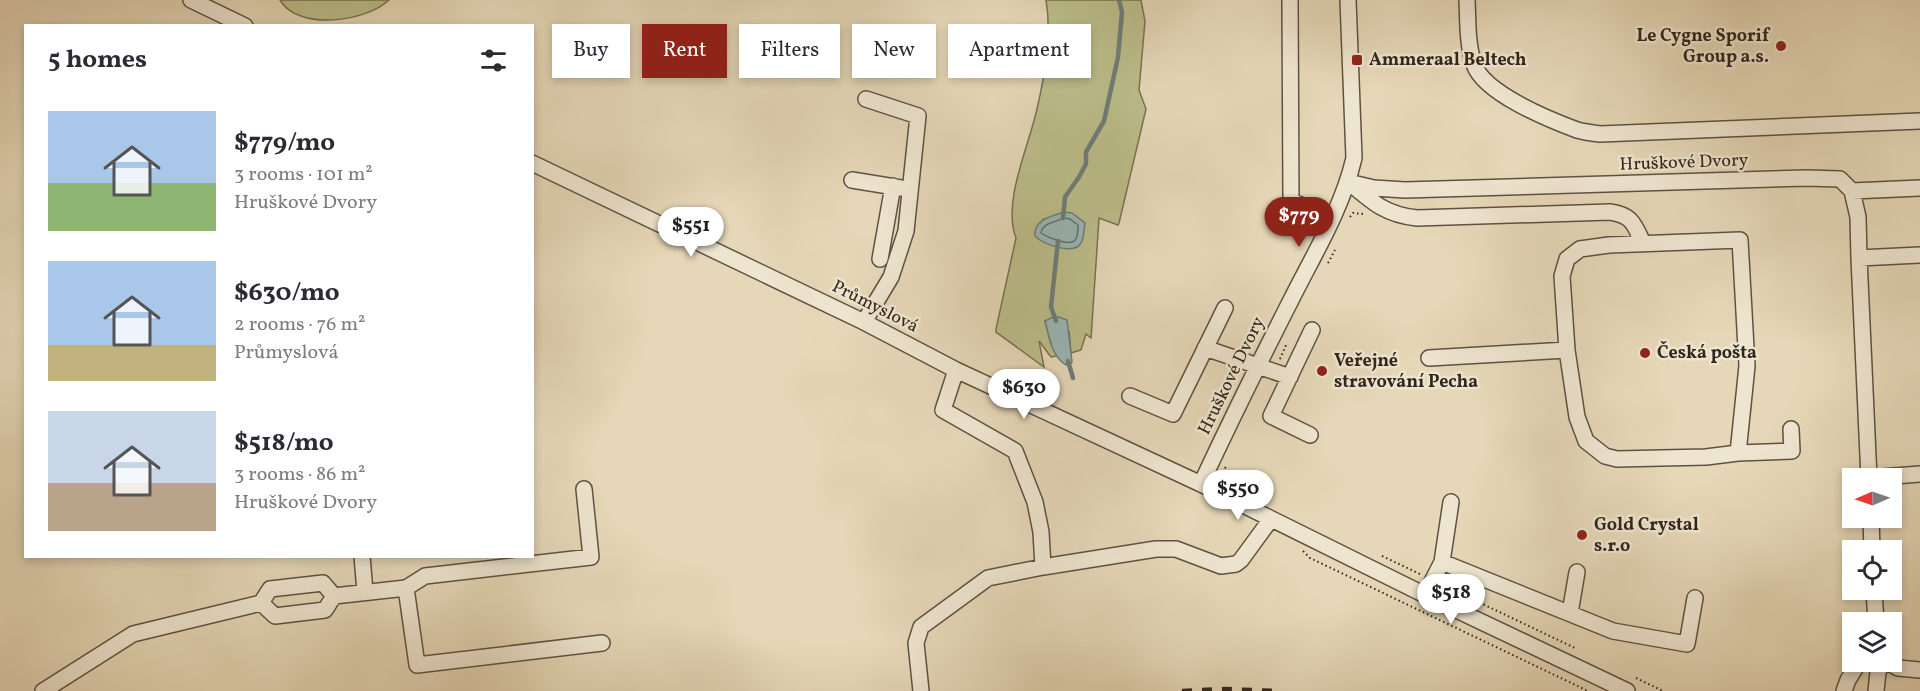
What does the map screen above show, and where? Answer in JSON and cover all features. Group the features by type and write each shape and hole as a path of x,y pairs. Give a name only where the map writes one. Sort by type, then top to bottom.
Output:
{"street":[{"path":"191,0 241,24"},
{"path":"1290,0 1291,201 1332,218"},
{"name":"Hruškové Dvory","path":"1201,484 1348,182 1354,158 1348,0"},
{"path":"1467,0 1472,59 1482,78 1504,96 1547,118 1580,131 1600,134 1920,121"},
{"path":"864,322 891,277 906,231 918,116 866,99"},
{"name":"Průmyslová","path":"534,165 864,322 956,370 1201,484"},
{"name":"Hruškové Dvory","path":"1348,182 1374,188 1405,190 1826,178 1840,179 1852,191"},
{"path":"852,180 910,189"},
{"path":"1348,182 1381,209 1401,217 1610,212 1621,214 1630,219 1642,243"},
{"path":"880,259 893,186"},
{"path":"1868,468 1858,217 1852,191 1920,188"},
{"path":"1738,453 1747,366 1740,240 1609,245 1580,249 1567,259 1562,276 1567,350 1577,417 1586,441 1605,456 1617,459 1706,457 1792,451 1791,429"},
{"path":"1858,258 1920,255"},
{"path":"1130,396 1173,414 1225,308"},
{"path":"1310,435 1271,416 1312,330"},
{"path":"1205,348 1290,377"},
{"path":"1429,358 1567,350"},
{"path":"956,370 943,410 1015,451 1035,502 1041,532 1043,567"},
{"path":"1902,475 1920,474"},
{"path":"1201,484 1425,595 1629,683"},
{"path":"261,603 275,616 325,610 334,596 406,588 425,576 591,557 584,489"},
{"path":"1425,595 1442,562 1451,502"},
{"path":"921,691 916,643 921,627 988,578 1156,549 1176,549 1221,566 1236,564 1242,560 1270,519"},
{"path":"362,558 365,592"},
{"path":"1442,562 1613,631 1687,645 1695,598"},
{"path":"1570,613 1577,572"},
{"path":"43,691 133,634 261,603 270,589 323,583 334,596"},
{"path":"406,588 417,665 602,643"},
{"path":"1902,668 1920,670"},
{"path":"1844,691 1853,672"},
{"path":"1876,691 1878,672"}],"path":[{"path":"1349,219 1353,213 1374,216 1376,205"},
{"path":"1321,269 1329,262 1334,251"},
{"path":"1274,372 1290,337"},
{"path":"1224,460 1228,477 1234,484"},
{"path":"1382,556 1579,651"},
{"path":"1629,683 1663,691"}],"green space":[{"path":"280,0 389,0 365,14 333,20 301,16 289,10"},
{"path":"1046,0 1141,0 1145,21 1139,90 1146,109 1119,223 1118,225 1099,218 1091,338 1086,334 1081,350 1071,353 1069,331 1045,321 1057,356 1051,357 1039,341 1044,367 996,332 996,329 1016,238 1012,208 1014,191 1043,78 1091,78 1091,24 1048,24","holes":["1064,212 1085,223 1042,220"]}],"water":[{"path":"1064,212 1072,213 1085,223 1081,243 1072,249 1058,247 1035,236 1035,230 1040,222"},
{"path":"1053,317 1067,320 1072,362 1069,366 1059,359 1050,340 1045,321"}],"waterway":[{"path":"1063,218 1065,197 1086,164 1086,152 1104,121 1118,57 1122,12 1119,0"},
{"path":"1056,321 1051,307 1058,241"},
{"path":"1068,361 1073,378"}],"railway":[{"path":"1182,691 1225,689 1278,691"}],"place":[{"name":"Le Cygne Sporif Group a.s.","path":"1781,46"},
{"name":"Ammeraal Beltech","path":"1357,60"},
{"name":"Česká pošta","path":"1645,353"},
{"name":"Veřejné stravování Pecha","path":"1322,371"},
{"name":"Gold Crystal s.r.o","path":"1582,535"}]}
